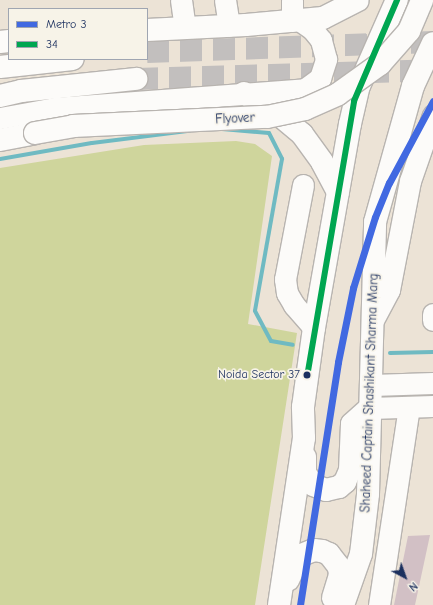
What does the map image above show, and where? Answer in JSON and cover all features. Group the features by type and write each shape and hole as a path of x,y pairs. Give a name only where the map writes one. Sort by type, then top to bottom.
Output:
{"main road":[{"path":"148,30 230,26 295,14 323,18 358,0"},
{"path":"370,408 352,424 350,470 345,482 339,487 326,490 319,489 308,480 306,473 303,407 314,328 354,102 397,0"},
{"name":"Flyover","path":"0,140 73,126 268,117 305,109 338,94 380,64 408,31 422,0"},
{"name":"Shaheed Captain Shashikant Sharma Marg","path":"343,605 361,554 368,494 375,222 413,86 433,43"},
{"path":"0,67 64,60"},
{"path":"0,96 21,91 136,79"},
{"path":"244,93 283,118 302,134 322,162 338,192"},
{"path":"279,605 304,438"},
{"path":"279,605 294,562 299,556 314,550 329,554 338,567 338,582 331,605"}],"street":[{"path":"181,0 185,28"},
{"path":"225,0 230,26"},
{"path":"0,118 55,108 306,89 320,78 326,59 321,40 312,29 295,14"},
{"path":"373,320 389,290 410,181 433,114"},
{"path":"303,186 285,279 287,293 314,328"},
{"path":"433,314 433,320"},
{"path":"372,385 433,383"},
{"path":"370,408 433,406"},
{"path":"379,605 409,407"}],"green space":[{"path":"236,141 255,144 272,156 248,324 297,333 255,605 0,605 0,168 144,145"}],"building":[{"path":"430,535 415,605 394,605 408,536"}],"waterway":[{"path":"222,129 269,133 282,159 255,311 271,341 293,345"},
{"path":"0,159 92,143 189,131"},
{"path":"390,353 433,352"}],"tunnel":[{"path":"148,52 433,42"},
{"path":"136,79 433,70"}],"metro line":[{"name":"3","path":"300,605 338,362 353,288 375,217 389,183 433,101"}],"transit line":[{"name":"34","path":"307,377 354,101 397,0"}],"place":[{"name":"Noida Sector 37","path":"307,375"}]}
